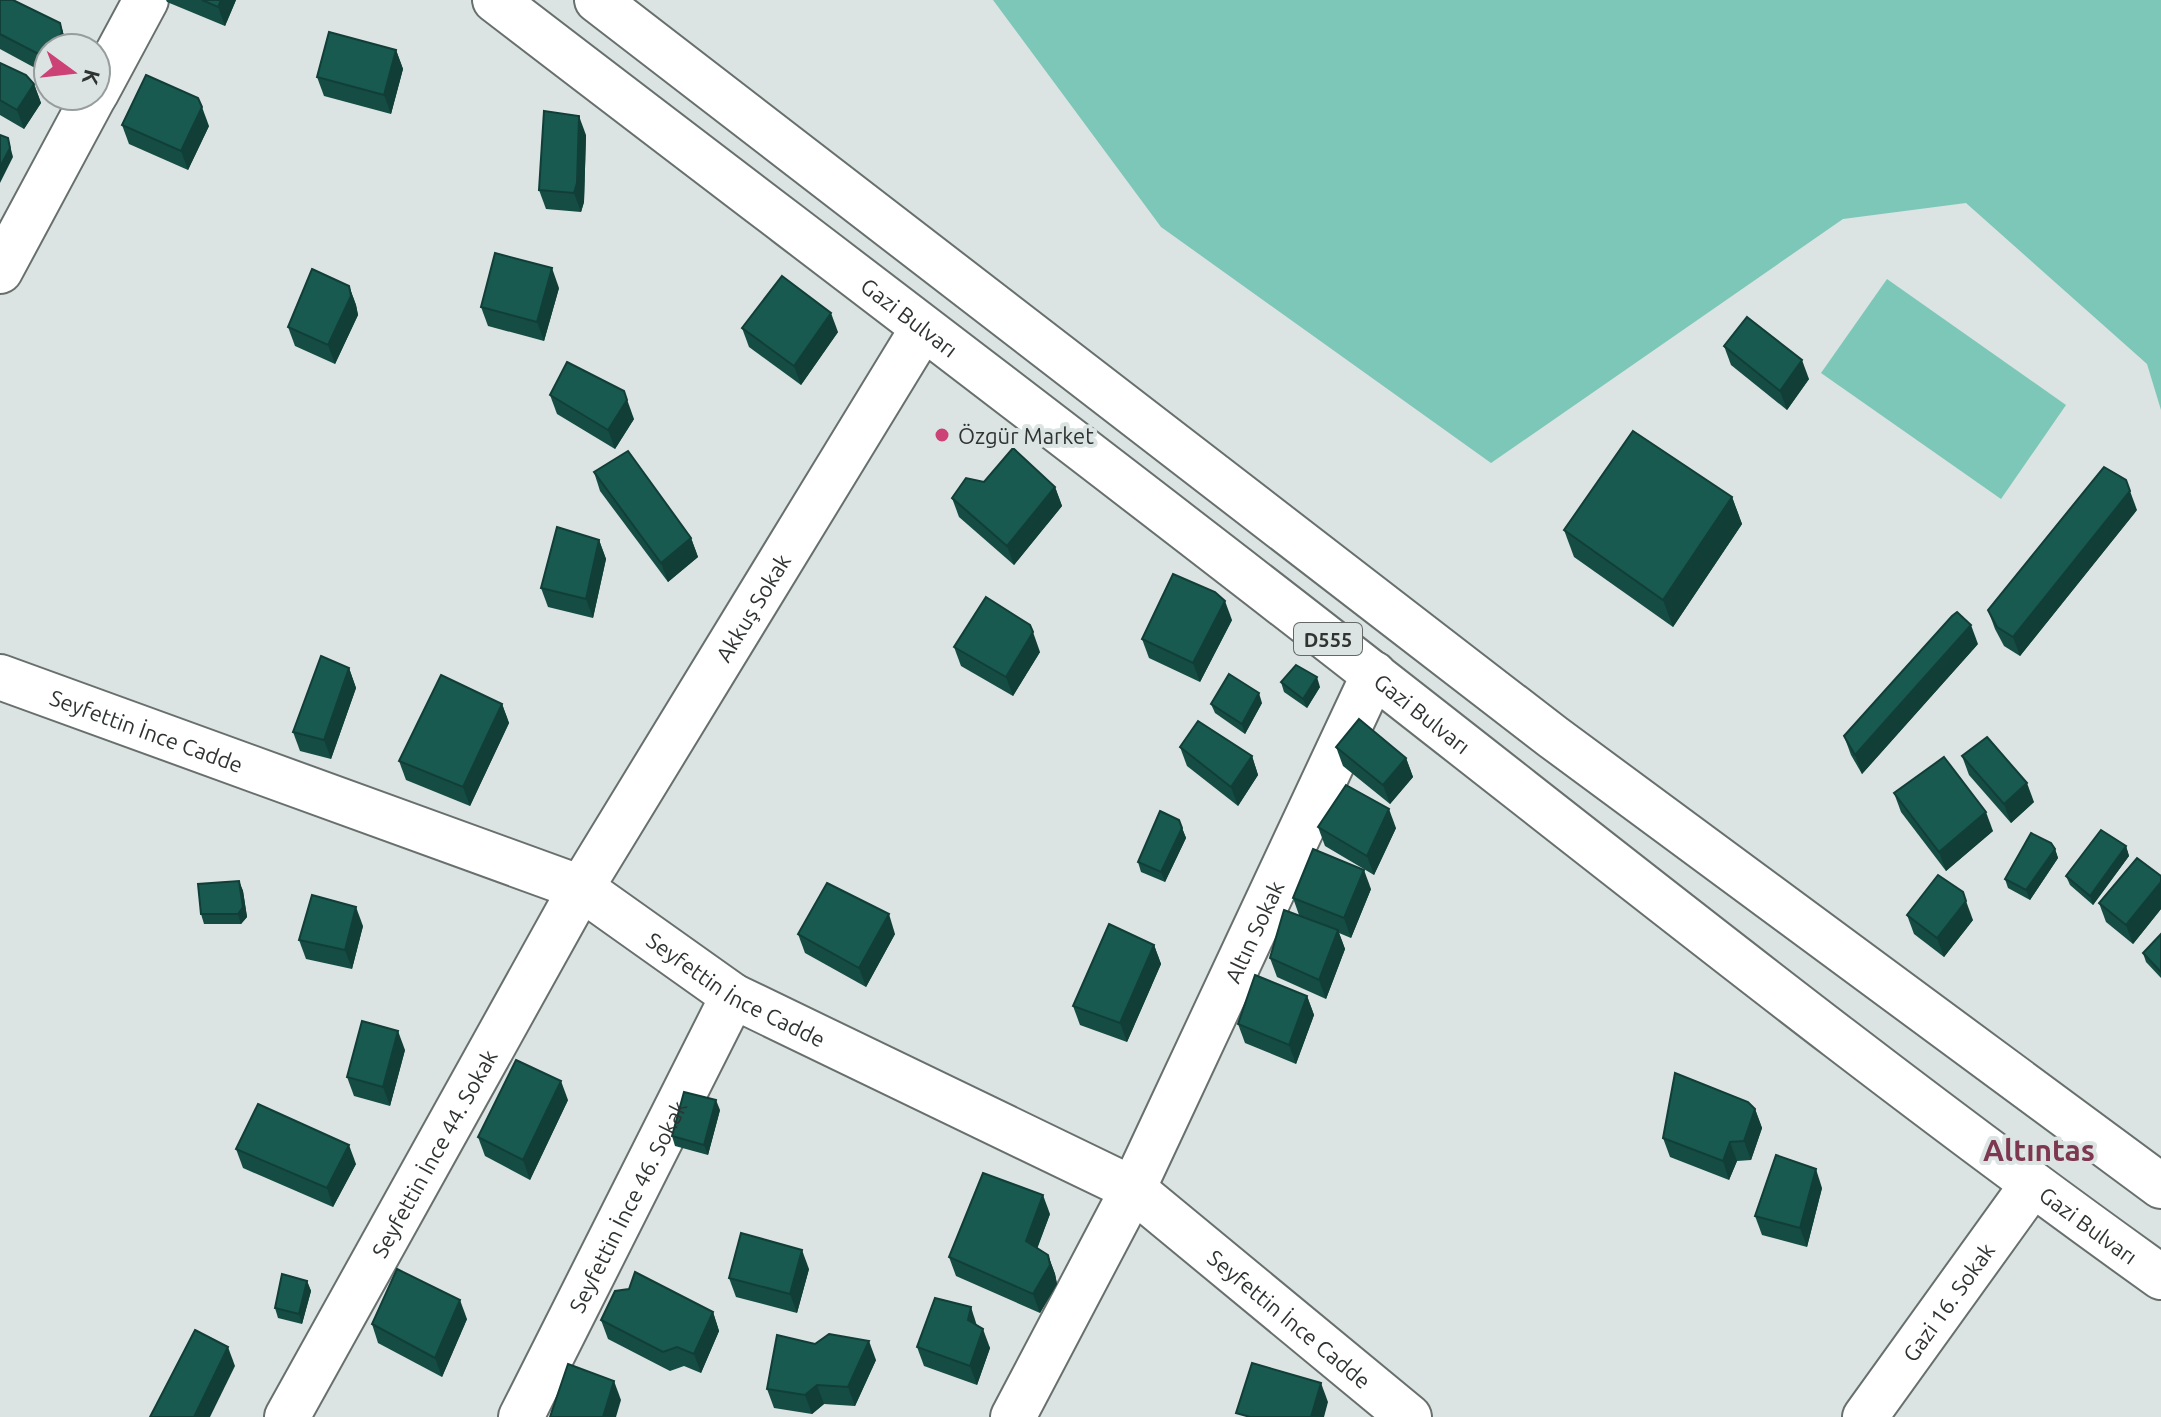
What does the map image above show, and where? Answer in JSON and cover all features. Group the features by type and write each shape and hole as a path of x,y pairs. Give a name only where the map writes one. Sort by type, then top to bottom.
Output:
{"main road":[{"path":"112,63 146,0"},
{"name":"Gazi Bulvarı","path":"495,0 1374,674 1536,803 2032,1185 2161,1277"},
{"name":"D555","path":"602,1 1553,737 2161,1186"},
{"path":"0,271 85,112"},
{"name":"Akkuş Sokak","path":"581,888 923,328"},
{"name":"Altın Sokak","path":"1013,1417 1133,1189 1374,674"},
{"name":"Seyfettin İnce Cadde","path":"0,677 581,888 733,996 1133,1189 1409,1417"},
{"name":"Seyfettin İnce 44. Sokak","path":"287,1417 581,888"},
{"name":"Seyfettin İnce 46. Sokak","path":"521,1417 733,996"},
{"name":"Gazi 16. Sokak","path":"1865,1417 2032,1185"}],"green space":[{"path":"993,0 2161,0 2161,410 2147,364 1966,203 1843,219 1491,463 1161,227"},
{"path":"1887,279 2066,405 2001,499 1821,373"}],"building":[{"path":"0,0 13,0 60,23 62,32 32,32 32,51 0,34"},
{"path":"202,0 221,0 218,7"},
{"path":"329,32 396,50 384,95 317,77"},
{"path":"0,63 26,75 32,87 17,110 0,100"},
{"path":"146,75 198,98 202,107 181,151 122,125"},
{"path":"544,111 579,116 574,193 539,190"},
{"path":"0,135 8,138 10,148 0,167"},
{"path":"495,253 552,268 537,322 481,307"},
{"path":"312,269 349,286 351,296 328,345 288,327"},
{"path":"782,276 831,313 794,366 742,328"},
{"path":"1747,317 1802,360 1780,391 1724,346"},
{"path":"567,362 624,391 627,400 608,430 550,395"},
{"path":"1633,431 1732,497 1663,600 1564,530"},
{"path":"1013,448 1055,487 1007,546 952,498 966,478 984,482"},
{"path":"628,451 691,538 661,563 594,472"},
{"path":"2104,467 2126,480 2130,491 2013,637 1997,627 1988,610"},
{"path":"557,527 599,540 586,599 541,588"},
{"path":"1173,574 1215,592 1225,601 1193,663 1142,639"},
{"path":"986,597 1030,625 1033,632 1006,677 954,647"},
{"path":"1957,612 1971,625 1855,755 1844,736"},
{"path":"321,656 349,668 324,740 293,732"},
{"path":"1296,665 1317,677 1303,699 1281,682"},
{"path":"1229,674 1259,693 1242,724 1211,704"},
{"path":"441,675 502,704 463,787 399,761"},
{"path":"1359,719 1406,758 1383,785 1336,747"},
{"path":"1198,721 1252,756 1231,787 1180,747"},
{"path":"1987,737 2027,783 2004,804 1962,756"},
{"path":"1944,757 1986,812 1939,852 1894,793"},
{"path":"1346,785 1389,809 1367,856 1318,827"},
{"path":"1160,811 1179,820 1182,828 1161,872 1138,862"},
{"path":"2101,830 2126,846 2090,896 2066,876"},
{"path":"2031,833 2051,843 2055,849 2026,890 2005,879"},
{"path":"1313,849 1364,870 1344,918 1293,898"},
{"path":"2137,858 2161,876 2161,882 2126,925 2099,903"},
{"path":"1938,875 1963,892 1966,901 1937,938 1907,915"},
{"path":"239,881 243,907 238,914 201,914 198,884"},
{"path":"827,883 889,914 859,968 798,934"},
{"path":"312,895 356,907 345,950 299,940"},
{"path":"1284,910 1338,930 1319,980 1270,958"},
{"path":"1109,924 1154,945 1120,1023 1073,1006"},
{"path":"2161,934 2161,972 2143,953"},
{"path":"1255,975 1307,996 1289,1045 1238,1024"},
{"path":"362,1021 398,1031 383,1087 347,1077"},
{"path":"516,1060 561,1081 523,1160 478,1137"},
{"path":"1675,1073 1748,1102 1755,1109 1744,1141 1730,1142 1723,1161 1663,1138"},
{"path":"684,1092 716,1100 704,1145 672,1136"},
{"path":"258,1104 349,1145 327,1188 236,1149"},
{"path":"1776,1155 1816,1169 1800,1228 1755,1216"},
{"path":"983,1173 1043,1195 1026,1241 1048,1255 1050,1265 1033,1294 949,1257"},
{"path":"741,1233 802,1250 790,1294 729,1278"},
{"path":"397,1269 460,1300 435,1358 372,1324"},
{"path":"635,1272 713,1312 694,1354 677,1347 663,1352 601,1320 615,1291 629,1289"},
{"path":"282,1274 307,1281 299,1314 275,1308"},
{"path":"935,1298 971,1307 968,1320 983,1329 970,1366 917,1347"},
{"path":"195,1330 228,1347 194,1417 150,1417"},
{"path":"829,1334 869,1341 848,1387 817,1385 805,1395 767,1389 777,1335 815,1344"},
{"path":"1252,1363 1321,1383 1311,1417 1250,1417 1236,1413"},
{"path":"568,1364 614,1381 603,1417 550,1417"}],"place":[{"name":"Özgür Market","path":"942,435"}],"district":[{"name":"Altıntas","path":"2039,1150"}]}
